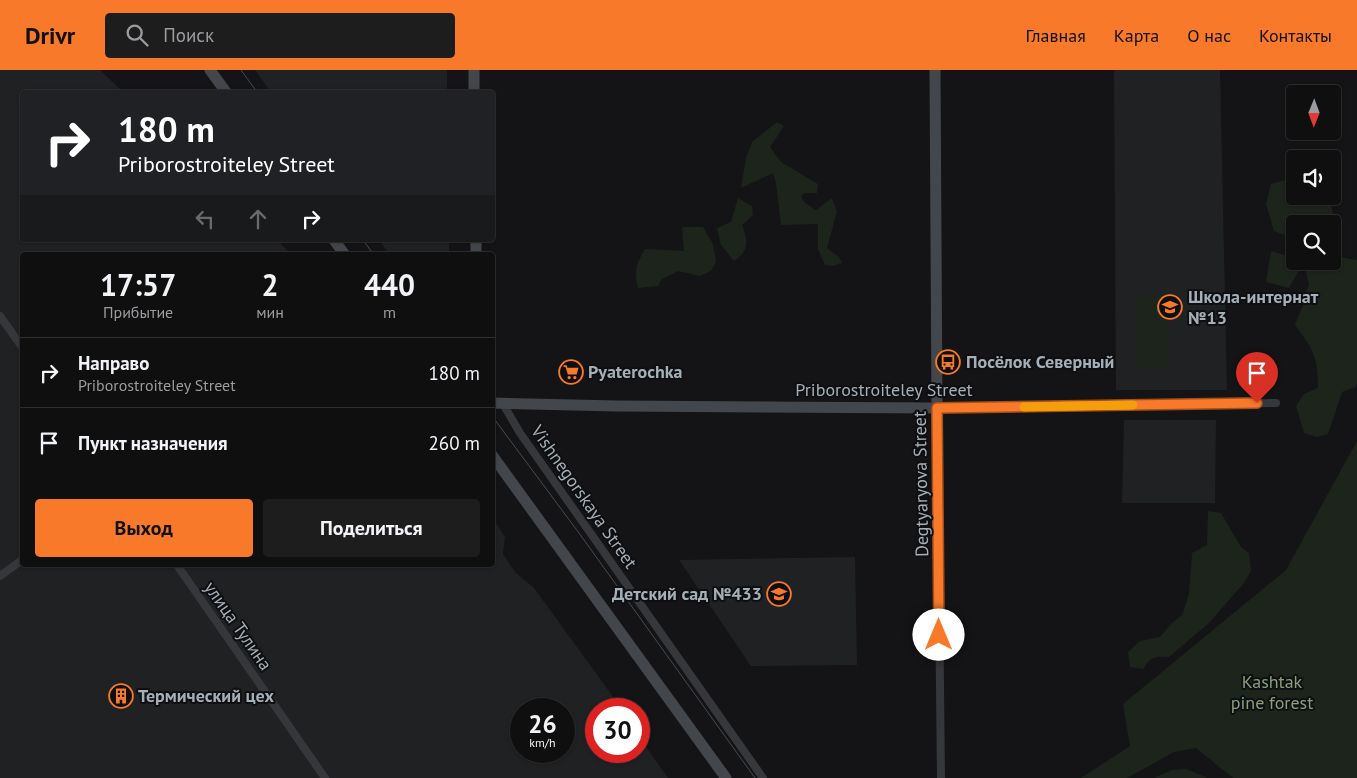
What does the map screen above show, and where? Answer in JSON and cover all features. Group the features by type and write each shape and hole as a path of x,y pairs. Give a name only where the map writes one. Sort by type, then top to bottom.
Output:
{"street":[{"path":"210,70 225,90"},
{"path":"474,70 474,90"},
{"name":"Degtyaryova Street","path":"935,70 940,778"},
{"path":"0,316 20,345"},
{"name":"Priborostroiteley Street","path":"496,402 937,408 1276,403"},
{"name":"Vishnegorskaya Street","path":"496,402 520,433 763,778"},
{"path":"495,458 726,778"},
{"path":"0,576 20,561"},
{"name":"улица Тулина","path":"178,567 325,778"}],"shaded area":[{"path":"0,70 100,70 121,90 20,90 20,242 279,242 289,252 20,252 20,567 495,567 495,522 505,537 503,554 516,573 534,588 614,698 585,698 585,763 650,763 650,752 668,778 0,778"},
{"path":"255,70 447,70 447,90 270,90"},
{"name":"Школа-интернат №13","path":"1114,70 1220,70 1227,390 1116,390"},
{"path":"380,242 449,242 449,252 388,252"},
{"path":"1124,420 1216,420 1215,503 1122,503"},
{"name":"Детский сад №433","path":"855,557 857,665 751,666 679,560"}],"green space":[{"path":"777,122 784,126 770,147 781,162 818,184 817,193 804,193 801,197 805,203 816,210 832,198 837,211 827,248 839,257 842,263 834,266 825,265 818,249 818,224 781,225 773,173 741,188 746,158 752,142"},
{"path":"1286,180 1286,205 1331,205 1333,215 1286,215 1286,236 1274,231 1266,204 1271,184"},
{"path":"738,198 752,206 753,215 742,225 746,236 746,245 743,253 734,261 721,245 717,228 731,222"},
{"path":"682,227 703,227 713,244 716,262 711,271 700,276 678,271 662,279 658,286 638,288 637,268 645,249 684,251"},
{"path":"1271,251 1286,255 1286,270 1303,270 1298,272 1289,288 1266,282"},
{"path":"1341,256 1357,260 1357,383 1355,387 1342,392 1328,434 1317,437 1304,433 1296,406 1304,394 1318,388 1317,368 1313,354 1295,325 1309,284 1305,270 1341,270"},
{"path":"1167,295 1168,368 1136,368 1135,296"},
{"name":"Kashtak pine forest","path":"1357,441 1357,778 1233,778 1196,748 1174,752 1127,778 1081,778 1130,746 1123,704 1286,570"},
{"path":"1208,511 1221,513 1241,547 1249,553 1251,571 1244,583 1209,623 1169,657 1153,658 1143,669 1130,667 1128,652 1140,641 1160,637 1182,615 1189,594 1192,553 1207,545"},
{"path":"1186,769 1208,778 1154,778 1172,770"}],"tram line":[{"path":"241,70 256,90"},
{"path":"364,242 372,252"},
{"path":"495,420 579,533 755,778"}],"slow traffic":[{"path":"1024,407 1133,405"}],"place":[{"name":"Школа-интернат №13","path":"1170,307"},
{"name":"Посёлок Северный","path":"948,362"},
{"name":"Pyaterochka","path":"571,372"},
{"name":"Детский сад №433","path":"779,594"},
{"name":"Термический цех","path":"121,696"}],"route":[{"path":"939,635 937,408 1257,403"}]}
